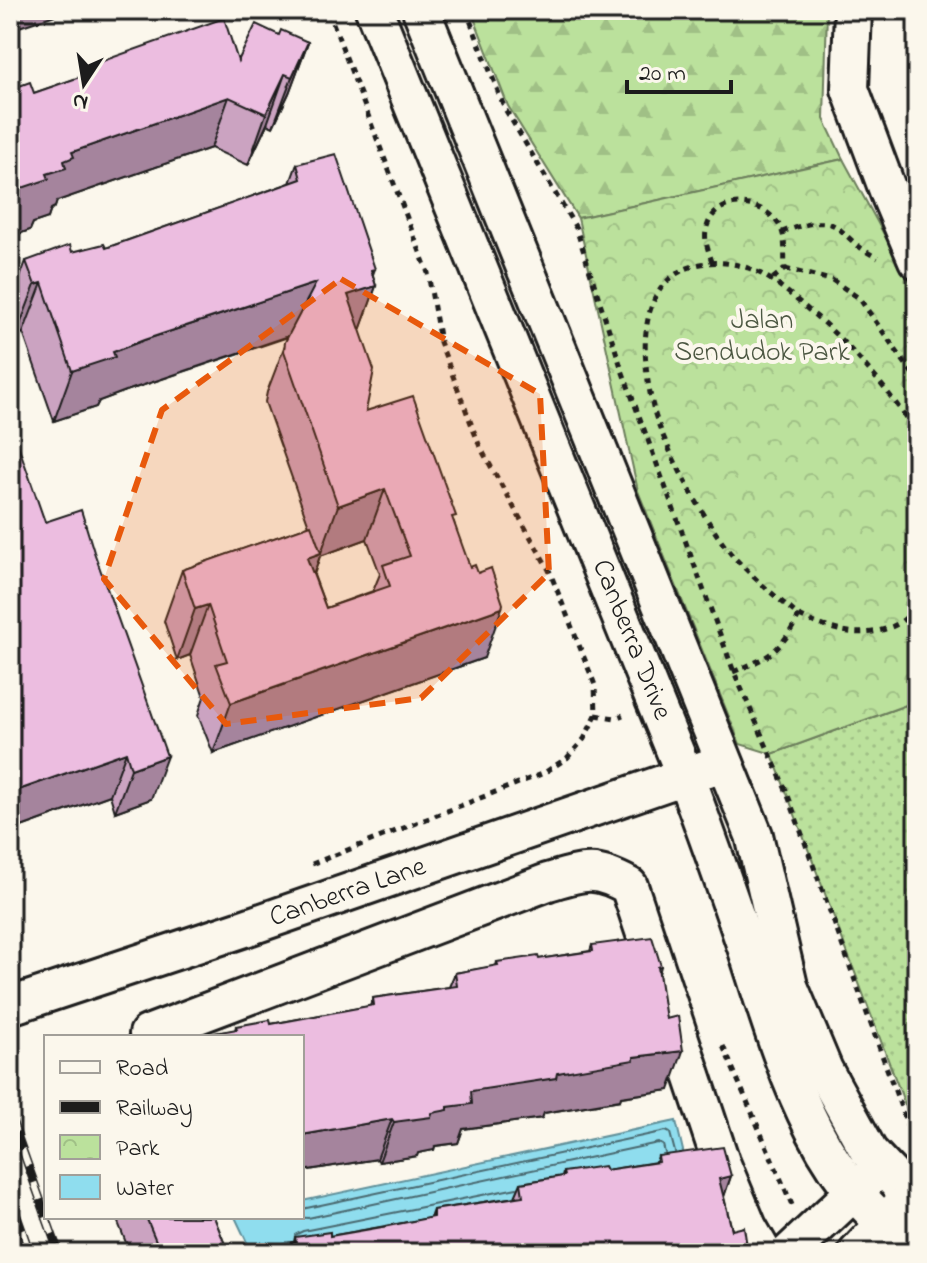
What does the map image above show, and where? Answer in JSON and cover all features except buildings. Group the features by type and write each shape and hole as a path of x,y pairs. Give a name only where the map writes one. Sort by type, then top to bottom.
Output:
{"street":[{"name":"Canberra Drive","path":"374,10 685,776 713,848 786,1068 807,1117 854,1191 885,1223 917,1245"},
{"name":"Canberra Drive","path":"421,10 754,835 789,986 824,1070 849,1118 869,1152 914,1200"},
{"path":"853,10 850,89 917,260"},
{"name":"Canberra Lane","path":"10,1006 260,924 725,763"},
{"path":"148,1034 548,882 585,871 608,875 629,886 721,1162 748,1227 763,1253"},
{"path":"797,1245 881,1167"},
{"path":"857,1253 885,1223 914,1200"}],"path":[{"path":"307,866 544,773 567,758 584,739 596,715 595,685 549,570 480,447 440,342 428,273 328,10"},
{"path":"466,10 505,109 576,228 622,370 734,672 772,754 907,1124 917,1138"},
{"path":"712,262 705,235 710,215 725,204 747,203 765,213 782,232 785,269"},
{"path":"782,232 821,221 837,226 875,257"},
{"path":"917,437 843,339 772,279 746,267 712,262 684,268 663,285 653,299 645,336 645,369 655,414 670,451 700,507 730,553 799,616 828,629 854,634 891,627 917,609"},
{"path":"772,279 785,269"},
{"path":"785,269 832,280 859,298 917,380"},
{"path":"734,672 772,655 799,616"},
{"path":"596,715 615,718"},
{"path":"717,1032 797,1245"}],"highlighted area":[{"path":"341,279 540,394 549,573 421,698 226,724 104,579 162,410"}],"green space":[{"path":"471,10 827,10 824,119 843,159 578,218 508,106"},
{"name":"Jalan Sendudok Park","path":"843,159 917,295 917,701 772,754 740,744 638,491 578,218"},
{"path":"917,701 917,1123 906,1107 772,754"}],"water":[{"path":"676,1121 688,1172 252,1253 236,1219 304,1219 304,1201"}],"railway":[{"path":"10,1115 44,1210"},
{"path":"10,1196 30,1253"},
{"path":"47,1219 59,1253"}]}
